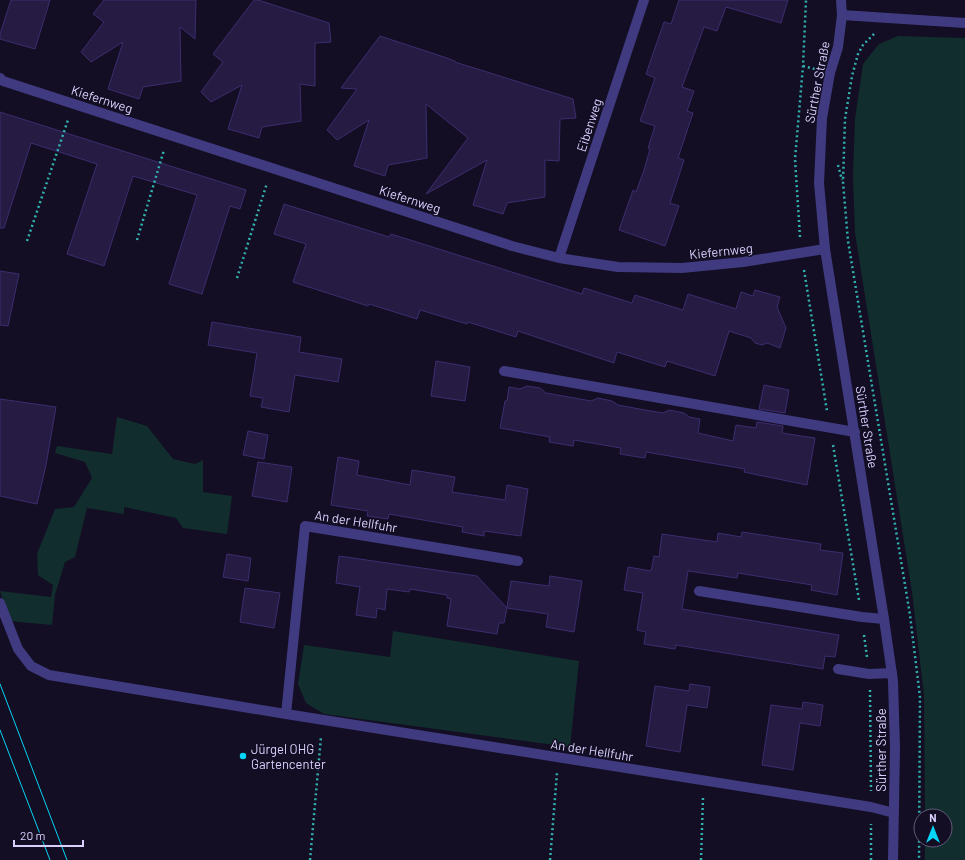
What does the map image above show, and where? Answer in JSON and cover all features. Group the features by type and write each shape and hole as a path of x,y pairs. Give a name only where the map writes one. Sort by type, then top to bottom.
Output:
{"street":[{"name":"Eibenweg","path":"559,258 644,0"},
{"name":"Sürther Straße","path":"841,0 842,15 838,47 830,72 822,118 819,183 825,249 892,673 895,748 893,860"},
{"path":"842,15 965,23"},
{"name":"Kiefernweg","path":"0,78 3,81 512,246 559,258 618,267 682,268 743,262 825,249"},
{"path":"504,372 854,432"},
{"name":"An der Hellfuhr","path":"286,714 305,526 518,561"},
{"path":"700,591 862,617 884,619"},
{"name":"An der Hellfuhr","path":"0,603 18,649 31,666 49,675 558,758 871,807 894,813"},
{"path":"838,669 869,674 892,673"}],"path":[{"path":"874,33 863,45 858,54 852,76 844,119 843,182 848,241 910,615 920,697 919,860"},
{"path":"28,241 73,103"},
{"path":"137,240 169,134"},
{"path":"237,278 272,168"},
{"path":"310,860 323,720"},
{"path":"550,860 558,758"},
{"path":"701,860 704,781"}],"green space":[{"path":"898,36 965,38 965,860 925,860 925,848 953,848 953,808 925,808 924,696 912,592 855,233 853,176 855,119 863,64 879,44"},
{"path":"117,417 147,426 173,459 195,464 203,460 203,492 232,496 227,534 183,528 176,518 124,507 124,514 87,508 75,557 65,562 55,595 52,625 9,621 0,591 51,597 53,585 38,575 37,554 55,509 74,507 92,478 85,462 55,453 57,446 112,454"},
{"path":"393,631 579,661 570,747 324,714 306,703 298,684 304,645 390,657"}],"building":[{"path":"11,0 50,0 35,49 0,39 0,34"},
{"path":"104,0 196,0 195,39 180,27 181,81 143,87 139,99 108,89 123,42 91,62 81,52 104,22 93,14"},
{"path":"254,0 329,23 331,42 315,43 315,86 300,84 301,121 262,127 259,138 228,129 242,85 211,102 201,92 223,62 213,54"},
{"path":"679,0 788,0 781,23 726,7 717,31 704,27 682,87 694,91 687,111 693,113 678,158 684,160 670,203 679,206 665,246 619,230 633,190 636,192 644,170 650,149 648,148 655,126 640,121 655,78 646,74 664,22 671,24"},
{"path":"380,36 455,62 573,99 576,118 560,119 559,161 545,160 545,197 507,203 503,214 473,205 487,160 426,194 468,138 426,104 427,158 388,165 385,176 354,166 369,120 337,140 327,130 357,89 341,88"},
{"path":"0,112 246,190 240,209 230,206 202,294 169,284 197,195 133,176 104,266 67,254 97,164 31,143 4,228 0,228"},
{"path":"284,204 389,237 391,234 582,294 584,288 632,303 635,295 683,310 688,294 736,309 741,292 753,296 755,290 780,297 777,307 786,328 780,348 767,343 762,345 755,343 751,338 729,331 715,376 667,361 665,367 617,352 614,363 518,331 516,337 468,322 467,324 420,310 417,319 369,304 368,306 293,282 306,244 274,234"},
{"path":"0,271 19,274 8,326 0,325"},
{"path":"212,322 301,337 299,352 342,359 338,382 295,375 289,412 261,407 263,398 250,396 257,353 208,345"},
{"path":"436,361 470,367 465,401 431,396"},
{"path":"764,385 789,390 785,413 759,409"},
{"path":"527,386 540,388 546,393 591,401 598,398 612,401 618,405 645,410 663,413 669,410 684,413 689,417 700,419 698,433 733,441 736,425 756,428 757,422 783,426 782,433 815,438 807,485 744,472 745,469 646,452 645,458 620,454 621,448 574,440 573,446 549,442 550,437 500,428 509,387 520,389"},
{"path":"0,399 56,407 46,465 37,504 0,496"},
{"path":"248,431 268,435 264,459 243,455"},
{"path":"338,457 359,461 357,475 410,485 412,470 455,477 452,492 505,500 507,485 528,489 521,536 484,531 484,536 462,532 463,527 389,514 388,519 367,516 368,511 331,505"},
{"path":"258,462 292,467 287,502 252,496"},
{"path":"742,532 821,544 820,550 843,553 837,595 811,590 812,585 738,573 737,578 688,571 682,609 839,635 835,657 825,656 823,669 676,645 675,649 644,644 646,632 637,630 643,593 624,590 628,567 651,571 654,556 659,557 662,534 717,542 718,533 741,537"},
{"path":"227,554 251,558 248,581 223,577"},
{"path":"339,556 477,576 507,608 504,623 499,623 497,634 447,626 451,599 447,598 447,595 410,589 409,592 387,589 385,610 377,608 376,618 356,615 360,587 336,583"},
{"path":"550,576 582,581 574,632 546,627 548,614 507,608 511,581 549,586"},
{"path":"245,588 280,593 274,628 240,622"},
{"path":"690,684 710,687 707,708 687,705 680,752 646,746 655,686 689,691"},
{"path":"803,702 823,705 820,726 800,723 793,770 762,765 771,705 802,709"}],"tram line":[{"path":"0,684 67,860"},
{"path":"0,730 50,860"}],"place":[{"name":"Jürgel OHG Gartencenter","path":"243,756"}]}
